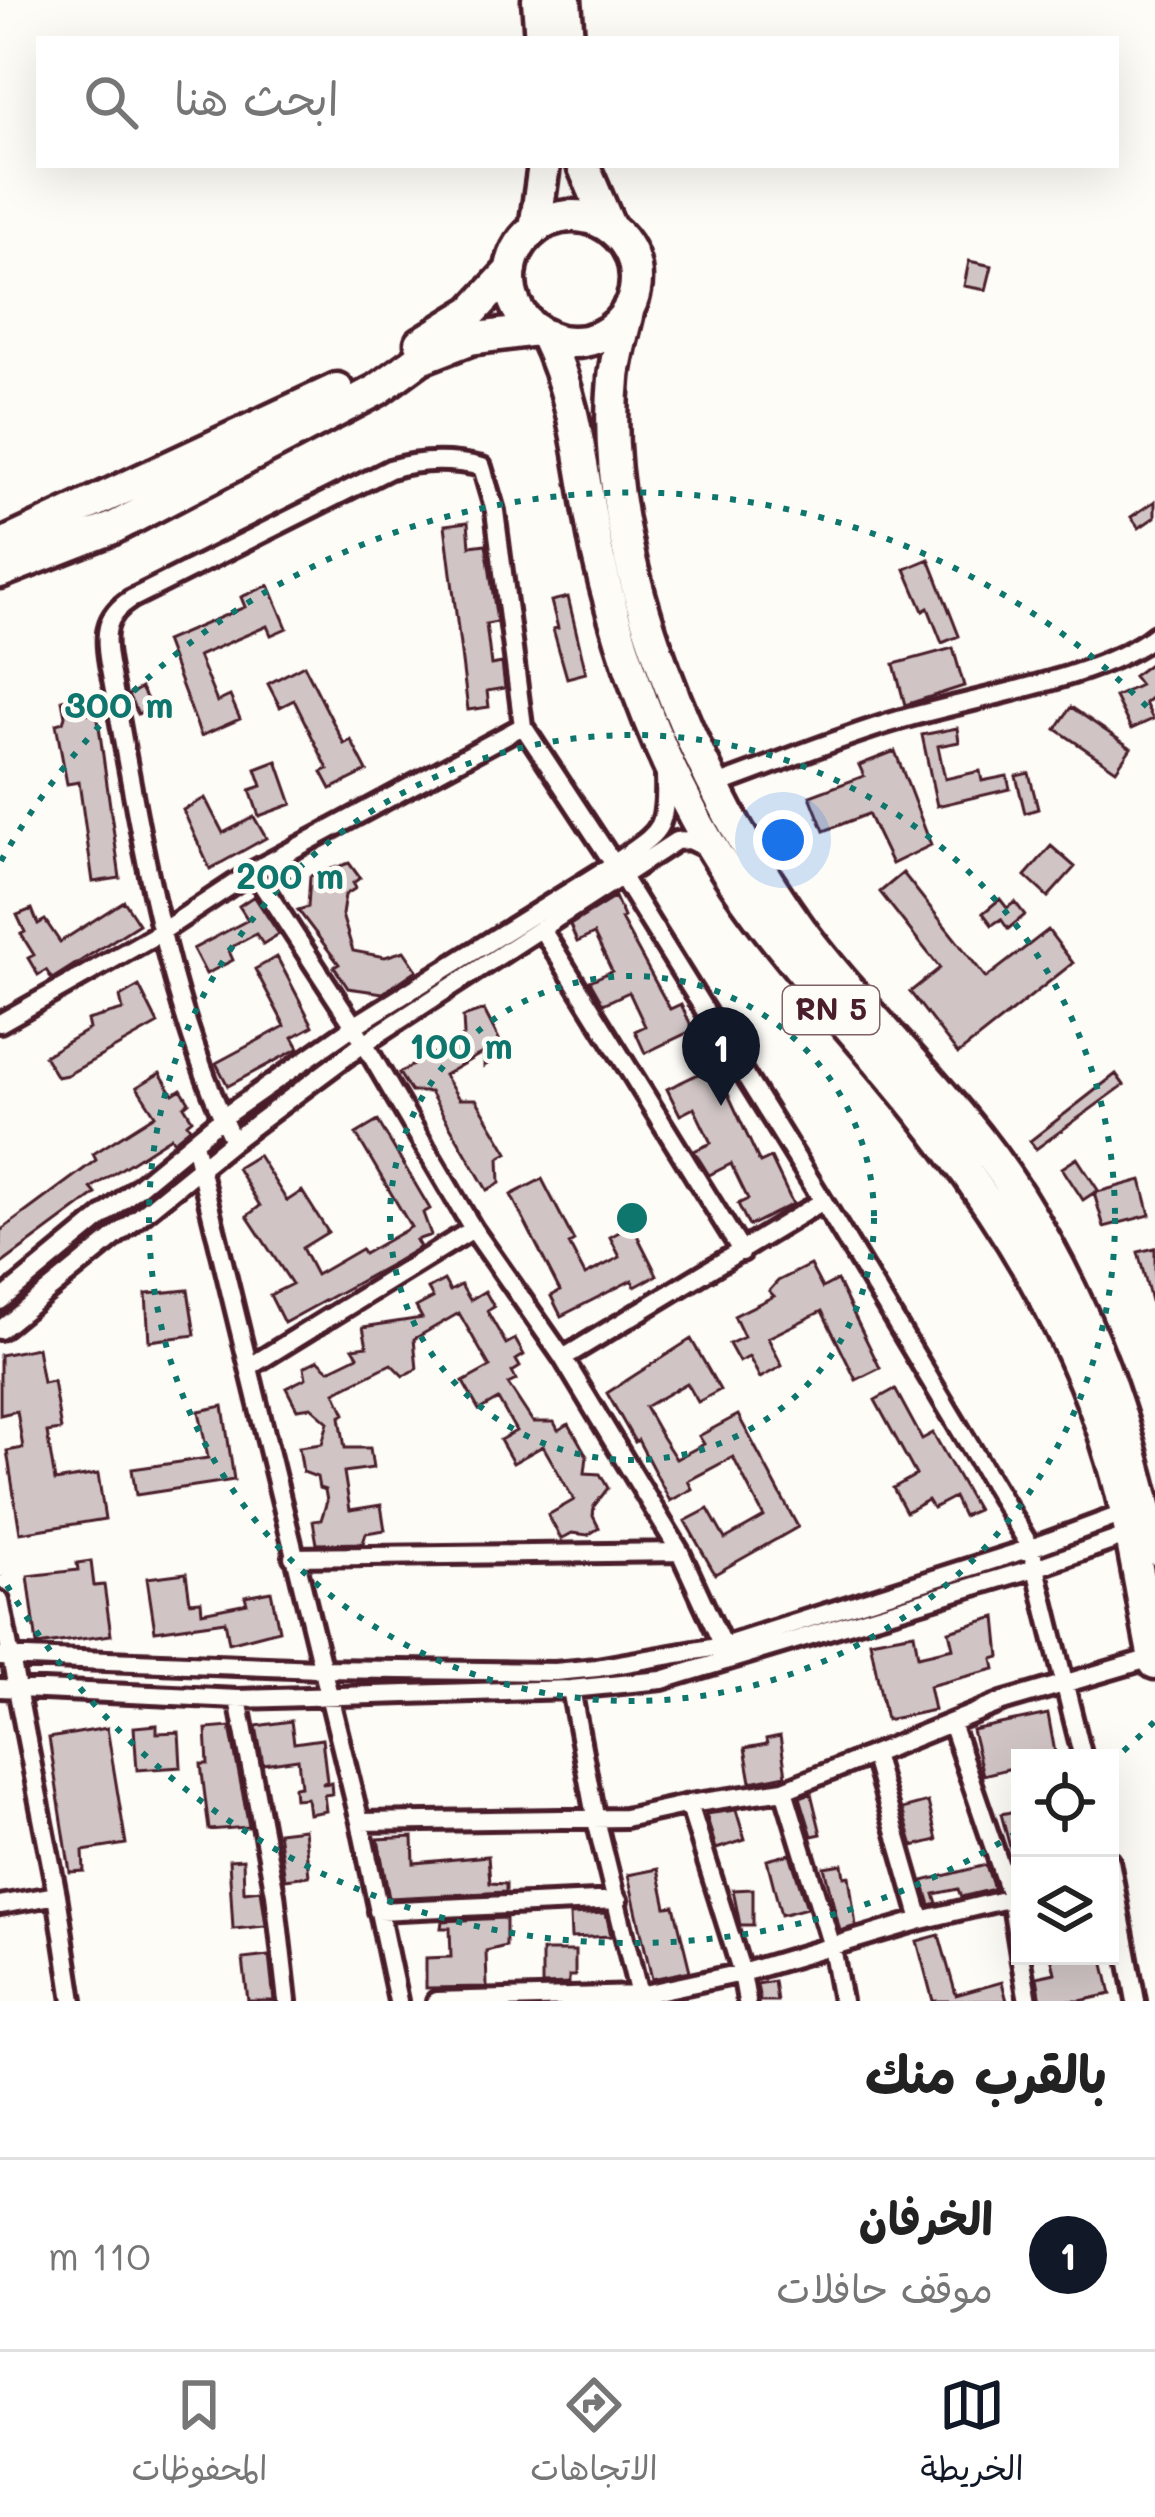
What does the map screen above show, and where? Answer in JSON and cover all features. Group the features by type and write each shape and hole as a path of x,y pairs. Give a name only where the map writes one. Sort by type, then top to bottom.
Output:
{"highway":[{"path":"538,0 541,36"},
{"path":"565,0 568,36"},
{"path":"535,229 544,168"},
{"path":"584,168 610,228 629,250 635,289 629,308 610,330 594,339 566,341 541,333 526,321 513,297 512,270 522,243 553,219 593,219 610,228"},
{"path":"0,546 378,369 472,311 512,270"},
{"name":"RN 5","path":"629,308 613,398 622,507 656,654 714,785 803,933 987,1152 1059,1265 1119,1404 1155,1659"},
{"path":"0,572 113,528 377,390 421,358 470,339 541,333"},
{"name":"RN 5","path":"541,333 571,404 612,612 664,756 716,853 788,959 941,1138 1016,1248 1064,1330 1136,1533"}],"street":[{"path":"233,1142 184,1021 161,932 106,650 108,621 131,599 390,469 409,463 482,467 495,511 523,726 823,1202 1031,1548 1081,1749"},
{"path":"714,785 896,721 1106,662 1155,635"},
{"path":"0,1023 161,932 253,871 523,726"},
{"path":"0,1330 363,1044 542,928 618,871 662,826 664,756"},
{"path":"0,1301 222,1118 354,1026 676,841 689,840 716,853"},
{"path":"253,871 354,1026 473,1229 562,1358 680,1552 723,1646"},
{"path":"542,928 742,1252"},
{"path":"194,1143 360,1822 398,2001"},
{"path":"562,1358 823,1202"},
{"path":"249,1367 473,1229"},
{"path":"6,1657 555,1672 723,1646 1031,1548 1136,1533"},
{"path":"9,1689 238,1699 571,1689 662,1680 1136,1533"},
{"path":"293,1557 680,1552"},
{"path":"0,1600 9,1689 57,1895 73,2001"},
{"path":"360,1822 625,1818 784,1790 1002,1702 1155,1659"},
{"path":"571,1689 595,1816 639,1995"},
{"path":"238,1699 275,1894 287,2001"},
{"path":"951,1724 1011,1886"},
{"path":"872,1754 921,1920"},
{"path":"784,1790 832,1947 842,2001"},
{"path":"688,1804 747,2001"},
{"path":"0,1905 57,1895"},
{"path":"436,2001 639,1995 742,1973 1011,1898"},
{"path":"378,1911 618,1900"},
{"path":"1119,1911 1136,2001"},
{"path":"1022,1965 1028,2001"}],"building":[{"path":"969,261 992,266 986,290 964,286"},
{"path":"1155,501 1155,517 1139,528 1131,517"},
{"path":"468,522 470,546 486,544 497,622 486,624 491,665 502,663 505,688 487,691 489,707 468,710 445,525"},
{"path":"929,559 959,636 942,643 905,569"},
{"path":"269,585 287,628 271,635 267,626 198,656 217,702 230,696 240,719 201,736 165,641 245,607 241,597"},
{"path":"568,597 586,673 567,678 553,629 558,628 551,601"},
{"path":"953,648 964,686 905,705 894,664"},
{"path":"1155,660 1155,695 1145,703 1153,719 1131,729 1115,697 1140,685 1133,676"},
{"path":"304,665 344,744 351,740 367,771 331,789 322,772 328,769 294,700 280,707 268,684"},
{"path":"141,688 151,707 138,714 128,695"},
{"path":"78,697 81,714 97,712 120,878 93,882 79,782 67,784 56,724 65,716 62,700"},
{"path":"1071,707 1131,748 1116,770 1056,729"},
{"path":"957,728 959,742 938,746 945,779 980,771 982,781 1007,776 1010,789 937,806 922,735"},
{"path":"895,751 931,845 892,864 868,814 824,831 810,796 864,776 859,765"},
{"path":"277,761 292,804 259,816 250,790 262,786 256,769"},
{"path":"1029,773 1038,809 1025,813 1016,776"},
{"path":"205,798 223,833 254,817 266,838 210,869 183,810"},
{"path":"1051,846 1075,867 1048,897 1025,876"},
{"path":"349,863 360,878 353,883 356,888 345,895 342,915 353,951 385,957 404,951 417,970 383,993 348,988 334,967 339,964 298,910 308,907 310,876"},
{"path":"903,873 986,978 1048,930 1073,963 958,1054 910,992 940,968 880,892"},
{"path":"254,896 279,934 263,944 256,934 228,949 233,960 206,974 193,949 248,920 239,906"},
{"path":"615,897 621,919 670,1009 681,1004 693,1030 645,1053 635,1031 645,1026 629,992 603,1004 590,981 612,971 594,934 577,942 570,925"},
{"path":"1000,899 1007,908 1015,902 1025,915 1008,929 1001,919 992,925 983,913"},
{"path":"124,901 139,924 52,979 46,970 38,975 28,958 34,955 21,934 25,932 17,915 32,909 38,924 45,920 60,942"},
{"path":"277,957 313,1026 293,1037 299,1048 228,1086 216,1063 285,1026 255,969"},
{"path":"139,986 158,1024 57,1077 44,1056 89,1029 87,1020 123,1010 120,997"},
{"path":"484,1010 506,1053 484,1066 484,1052 444,1075 459,1099 476,1099 508,1153 499,1158 500,1183 487,1190 430,1092 411,1092 399,1073 464,1036 463,1017"},
{"path":"715,1066 760,1163 771,1158 793,1204 749,1226 738,1204 748,1199 731,1164 709,1175 694,1151 711,1143 694,1108 680,1115 667,1089"},
{"path":"160,1073 173,1094 181,1089 189,1102 184,1106 192,1119 187,1123 190,1128 91,1188 96,1194 0,1265 0,1231 96,1160 93,1154 155,1115 137,1087"},
{"path":"1116,1074 1124,1085 1036,1149 1030,1141"},
{"path":"378,1121 430,1209 423,1213 431,1235 416,1240 420,1247 395,1262 284,1323 270,1295 292,1284 247,1216 260,1206 237,1168 258,1155 287,1201 302,1191 328,1232 302,1248 316,1275 411,1227 356,1134"},
{"path":"1077,1158 1098,1190 1083,1200 1062,1168"},
{"path":"542,1179 574,1241 569,1244 585,1275 620,1257 610,1237 632,1225 657,1275 635,1287 632,1280 561,1316 551,1296 560,1291 511,1195"},
{"path":"1141,1180 1150,1215 1104,1227 1094,1193"},
{"path":"1155,1248 1155,1300 1151,1301 1138,1252"},
{"path":"810,1265 822,1288 837,1280 880,1368 856,1380 822,1311 768,1338 782,1366 760,1378 749,1357 739,1362 729,1344 744,1337 734,1316 774,1296 769,1291 778,1281"},
{"path":"444,1280 450,1291 461,1285 470,1300 485,1291 494,1307 487,1311 506,1344 515,1339 524,1355 516,1360 520,1367 512,1372 516,1380 508,1384 533,1422 554,1422 558,1430 569,1424 587,1456 585,1473 600,1474 608,1488 594,1506 599,1528 588,1535 572,1533 561,1539 548,1515 574,1500 543,1446 513,1463 500,1440 516,1431 498,1399 479,1410 463,1382 490,1367 459,1313 414,1339 417,1369 403,1376 391,1364 335,1392 345,1414 340,1417 345,1448 370,1448 373,1468 344,1472 350,1510 381,1505 385,1530 366,1533 363,1543 317,1544 313,1521 321,1520 325,1490 319,1488 317,1477 303,1472 299,1447 322,1444 328,1422 311,1407 297,1409 286,1388 306,1378 304,1367 318,1360 329,1370 358,1356 353,1348 367,1346 363,1327 422,1318 416,1307 433,1298 428,1289"},
{"path":"188,1290 195,1335 149,1341 146,1294"},
{"path":"691,1339 720,1390 698,1402 687,1383 645,1407 662,1437 676,1459 704,1444 699,1436 738,1415 798,1527 715,1574 685,1521 708,1509 725,1539 764,1517 733,1457 688,1481 692,1489 670,1501 607,1393"},
{"path":"37,1348 43,1383 53,1381 61,1430 47,1432 55,1481 98,1474 105,1519 20,1533 7,1451 23,1448 17,1411 0,1415 0,1355"},
{"path":"895,1389 922,1439 933,1433 977,1510 963,1516 954,1497 933,1508 928,1500 906,1512 893,1488 916,1475 875,1400"},
{"path":"223,1406 234,1480 136,1495 132,1469 208,1458 199,1411"},
{"path":"91,1561 94,1586 104,1585 111,1635 37,1645 28,1576 78,1570 77,1563"},
{"path":"186,1573 190,1602 201,1601 202,1612 247,1603 245,1596 271,1591 279,1630 229,1643 225,1621 155,1631 147,1578"},
{"path":"996,1617 1000,1657 993,1659 995,1669 929,1686 934,1710 886,1720 870,1641 914,1633 918,1656 953,1648 949,1631"},
{"path":"1048,1714 1054,1749 1011,1749 1011,1768 983,1775 972,1730"},
{"path":"291,1721 294,1743 322,1739 327,1781 322,1784 331,1783 332,1794 324,1795 326,1811 309,1814 307,1798 295,1799 294,1787 301,1786 298,1759 263,1764 256,1726"},
{"path":"157,1725 157,1733 179,1732 181,1767 137,1770 134,1727"},
{"path":"230,1727 249,1827 209,1830 201,1764 208,1764 206,1729"},
{"path":"107,1728 126,1844 83,1851 84,1871 70,1872 49,1738"},
{"path":"780,1736 786,1775 751,1782 745,1748"},
{"path":"811,1793 821,1834 812,1836 800,1797"},
{"path":"928,1802 937,1840 913,1846 902,1809"},
{"path":"736,1810 745,1840 716,1849 706,1814"},
{"path":"1011,1812 1011,1851 1001,1814"},
{"path":"304,1829 309,1876 285,1879 278,1832"},
{"path":"413,1837 414,1863 488,1856 490,1883 506,1884 506,1892 389,1898 378,1839"},
{"path":"790,1854 807,1908 781,1915 767,1860"},
{"path":"243,1859 244,1892 261,1890 266,1926 233,1929 229,1860"},
{"path":"842,1864 844,1877 849,1876 856,1926 840,1931 824,1867"},
{"path":"986,1865 994,1889 961,1897 958,1889 934,1894 937,1903 930,1905 923,1881"},
{"path":"658,1869 666,1907 674,1906 690,1971 652,1979 628,1875"},
{"path":"753,1889 753,1925 740,1925 733,1890"},
{"path":"606,1913 611,1936 571,1938 570,1915"},
{"path":"506,1918 506,1946 486,1951 487,1987 426,1988 426,1958 451,1957 450,1928 441,1928 442,1921"},
{"path":"939,1935 956,1995 1002,1982 1007,2001 933,2001 917,1941"},
{"path":"542,1951 575,1951 575,1976 569,1976 569,1984 542,1985"},
{"path":"269,1956 274,2001 248,2001 243,1959"},
{"path":"1053,1965 1104,1965 1111,1994 1080,2001 1041,2001 1037,1977 1055,1973"},
{"path":"774,1981 777,2001 760,2001 757,1984"}],"place":[{"name":"الخرفان","path":"721,1106"}]}
